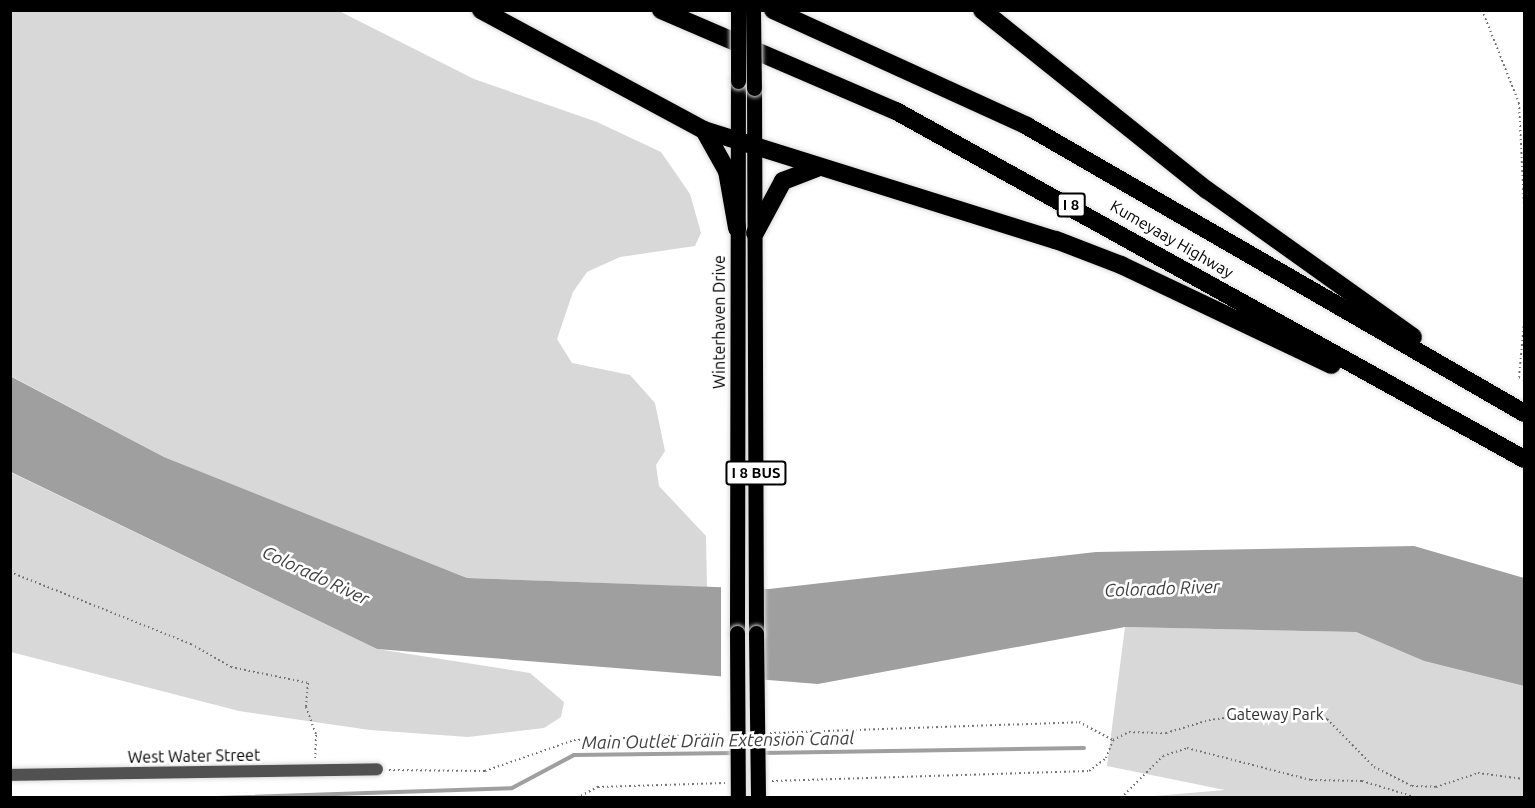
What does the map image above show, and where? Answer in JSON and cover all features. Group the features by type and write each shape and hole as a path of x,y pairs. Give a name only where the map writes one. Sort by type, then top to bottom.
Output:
{"highway":[{"path":"481,10 704,130 746,141 817,168 960,208 1121,265 1466,429"},
{"name":"Kumeyaay Highway","path":"661,10 896,111 1466,429 1524,459"},
{"name":"Kumeyaay Highway","path":"773,10 1027,126 1524,413"},
{"path":"982,10 1208,190 1492,394"},
{"path":"704,130 727,171 737,228"},
{"path":"755,233 783,181 817,168"}],"main road":[{"name":"Winterhaven Drive","path":"738,10 738,81 755,233 758,798"},
{"name":"Winterhaven Drive","path":"738,798 737,228 754,88 753,10"}],"street":[{"name":"West Water Street","path":"10,775 377,769"}],"path":[{"path":"1482,10 1520,103 1524,207"},
{"path":"1524,322 1520,377 1524,380"},
{"path":"10,572 190,644 231,667 308,683 306,707 316,735 315,770"},
{"path":"766,782 1089,771 1106,758 1113,740 1129,732 1166,733 1209,720 1296,709 1327,719 1374,767 1412,786 1436,787 1478,772 1524,779"},
{"path":"1121,798 1163,756 1187,748 1311,780 1362,781 1418,798"},
{"path":"577,798 598,787 730,783"}],"green space":[{"path":"11,11 339,11 474,79 597,122 661,152 690,194 701,233 695,246 620,257 587,272 573,292 557,339 572,363 630,375 655,403 665,451 656,465 659,486 706,536 707,587 467,578 164,457 11,376"},
{"path":"10,472 377,649 530,673 564,702 561,717 544,728 468,737 370,730 239,711 11,652"},
{"name":"Gateway Park","path":"1125,627 1356,632 1424,661 1524,686 1524,797 1143,797 1225,790 1107,766"}],"water":[{"name":"Colorado River","path":"10,376 164,457 467,578 769,589 1096,552 1414,546 1524,578 1524,686 1424,661 1356,632 1125,627 818,684 377,649 11,472"}],"pier":[{"path":"721,584 763,585 764,687 721,683"}],"waterway":[{"name":"Main Outlet Drain Extension Canal","path":"760,753 1084,748"},
{"name":"Main Outlet Drain Extension Canal","path":"217,798 512,788 574,755 735,753"}]}
